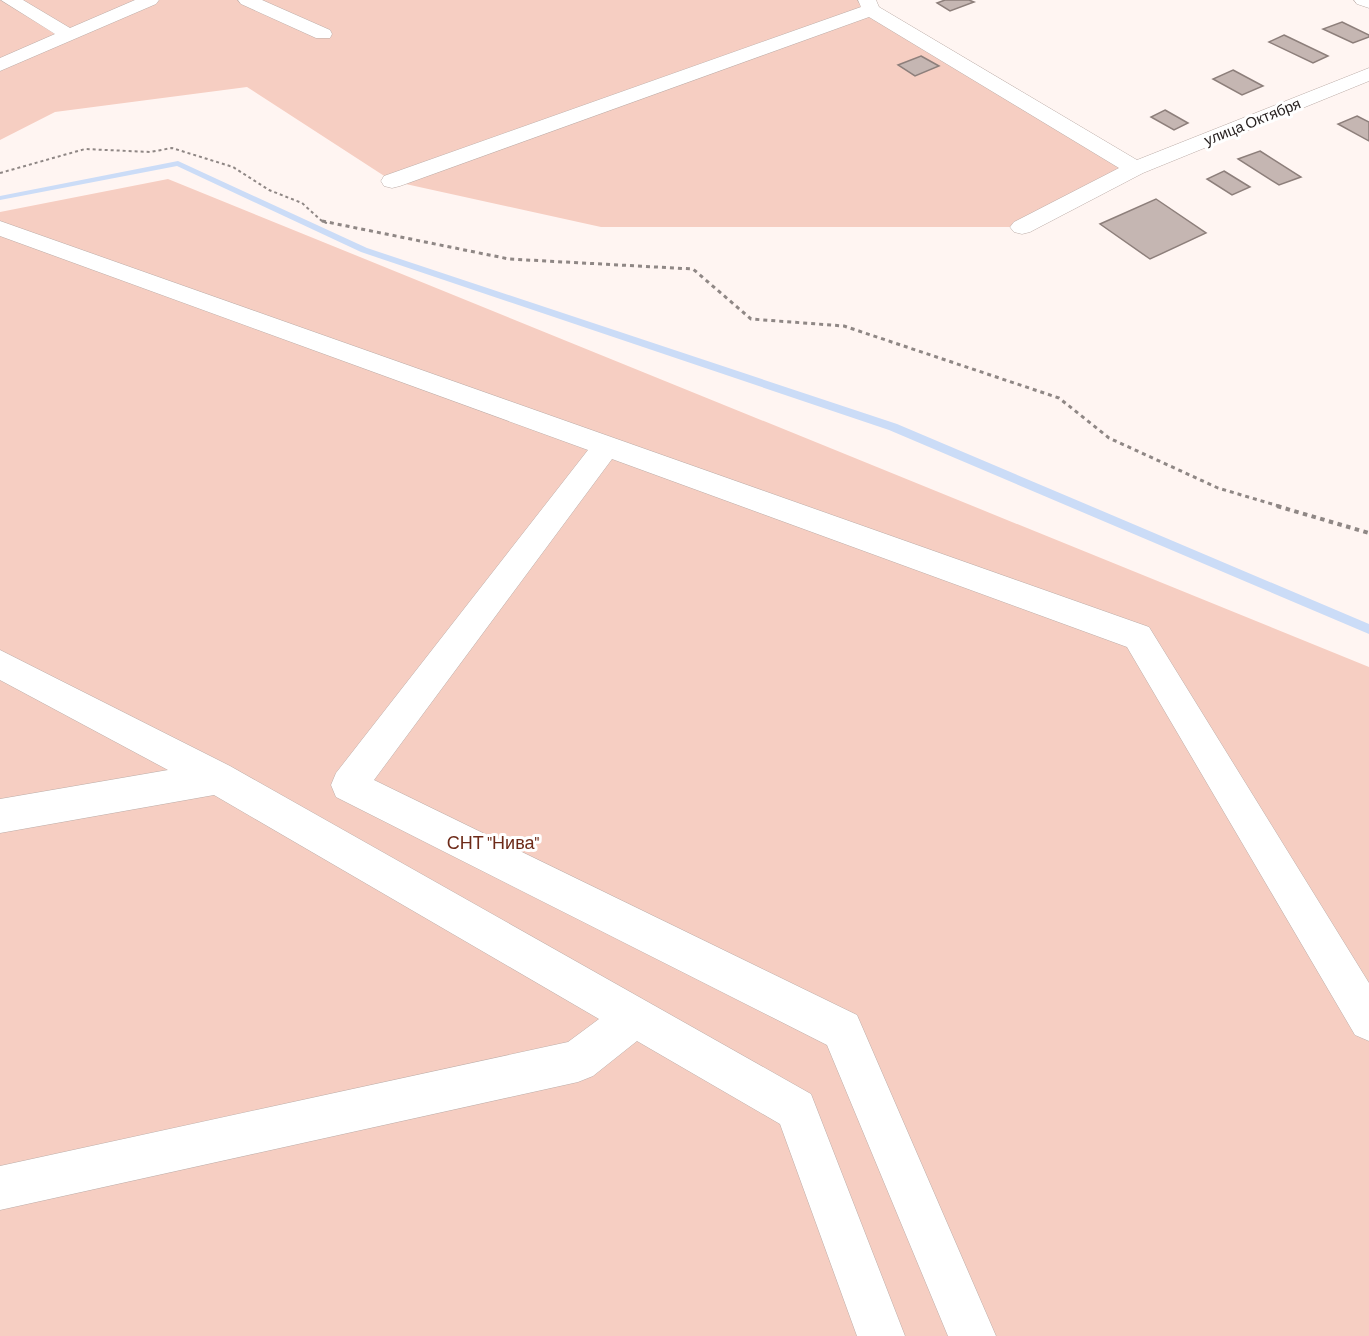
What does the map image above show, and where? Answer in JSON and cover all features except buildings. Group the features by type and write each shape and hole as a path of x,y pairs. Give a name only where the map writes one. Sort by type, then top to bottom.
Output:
{"street":[{"path":"10,0 69,35"},
{"path":"0,65 150,0"},
{"path":"247,0 323,34"},
{"path":"1363,0 1369,3"},
{"path":"392,181 869,5 1135,168"},
{"name":"улица Октября","path":"1022,227 1135,168 1369,74"},
{"path":"0,228 1138,637 1369,1021"},
{"path":"607,446 349,785 842,1030 972,1336"},
{"path":"0,663 217,778 796,1109 881,1336"},
{"path":"0,816 217,778"},
{"path":"0,1188 578,1061 634,1017"}],"path":[{"path":"0,173 85,149 150,152 172,148 233,167 269,190 302,203 323,222 509,259 693,270 751,319 844,327 1059,398 1110,438 1218,488 1369,533"}],"green space":[{"path":"0,0 867,0 1135,168 1022,227 601,227 392,181 247,87 55,112 0,140"},
{"name":"СНТ \"Нива\"","path":"168,179 1369,667 1369,1336 0,1336 0,212"}],"waterway":[{"path":"0,198 178,163 364,250 893,427 1369,629"}]}
